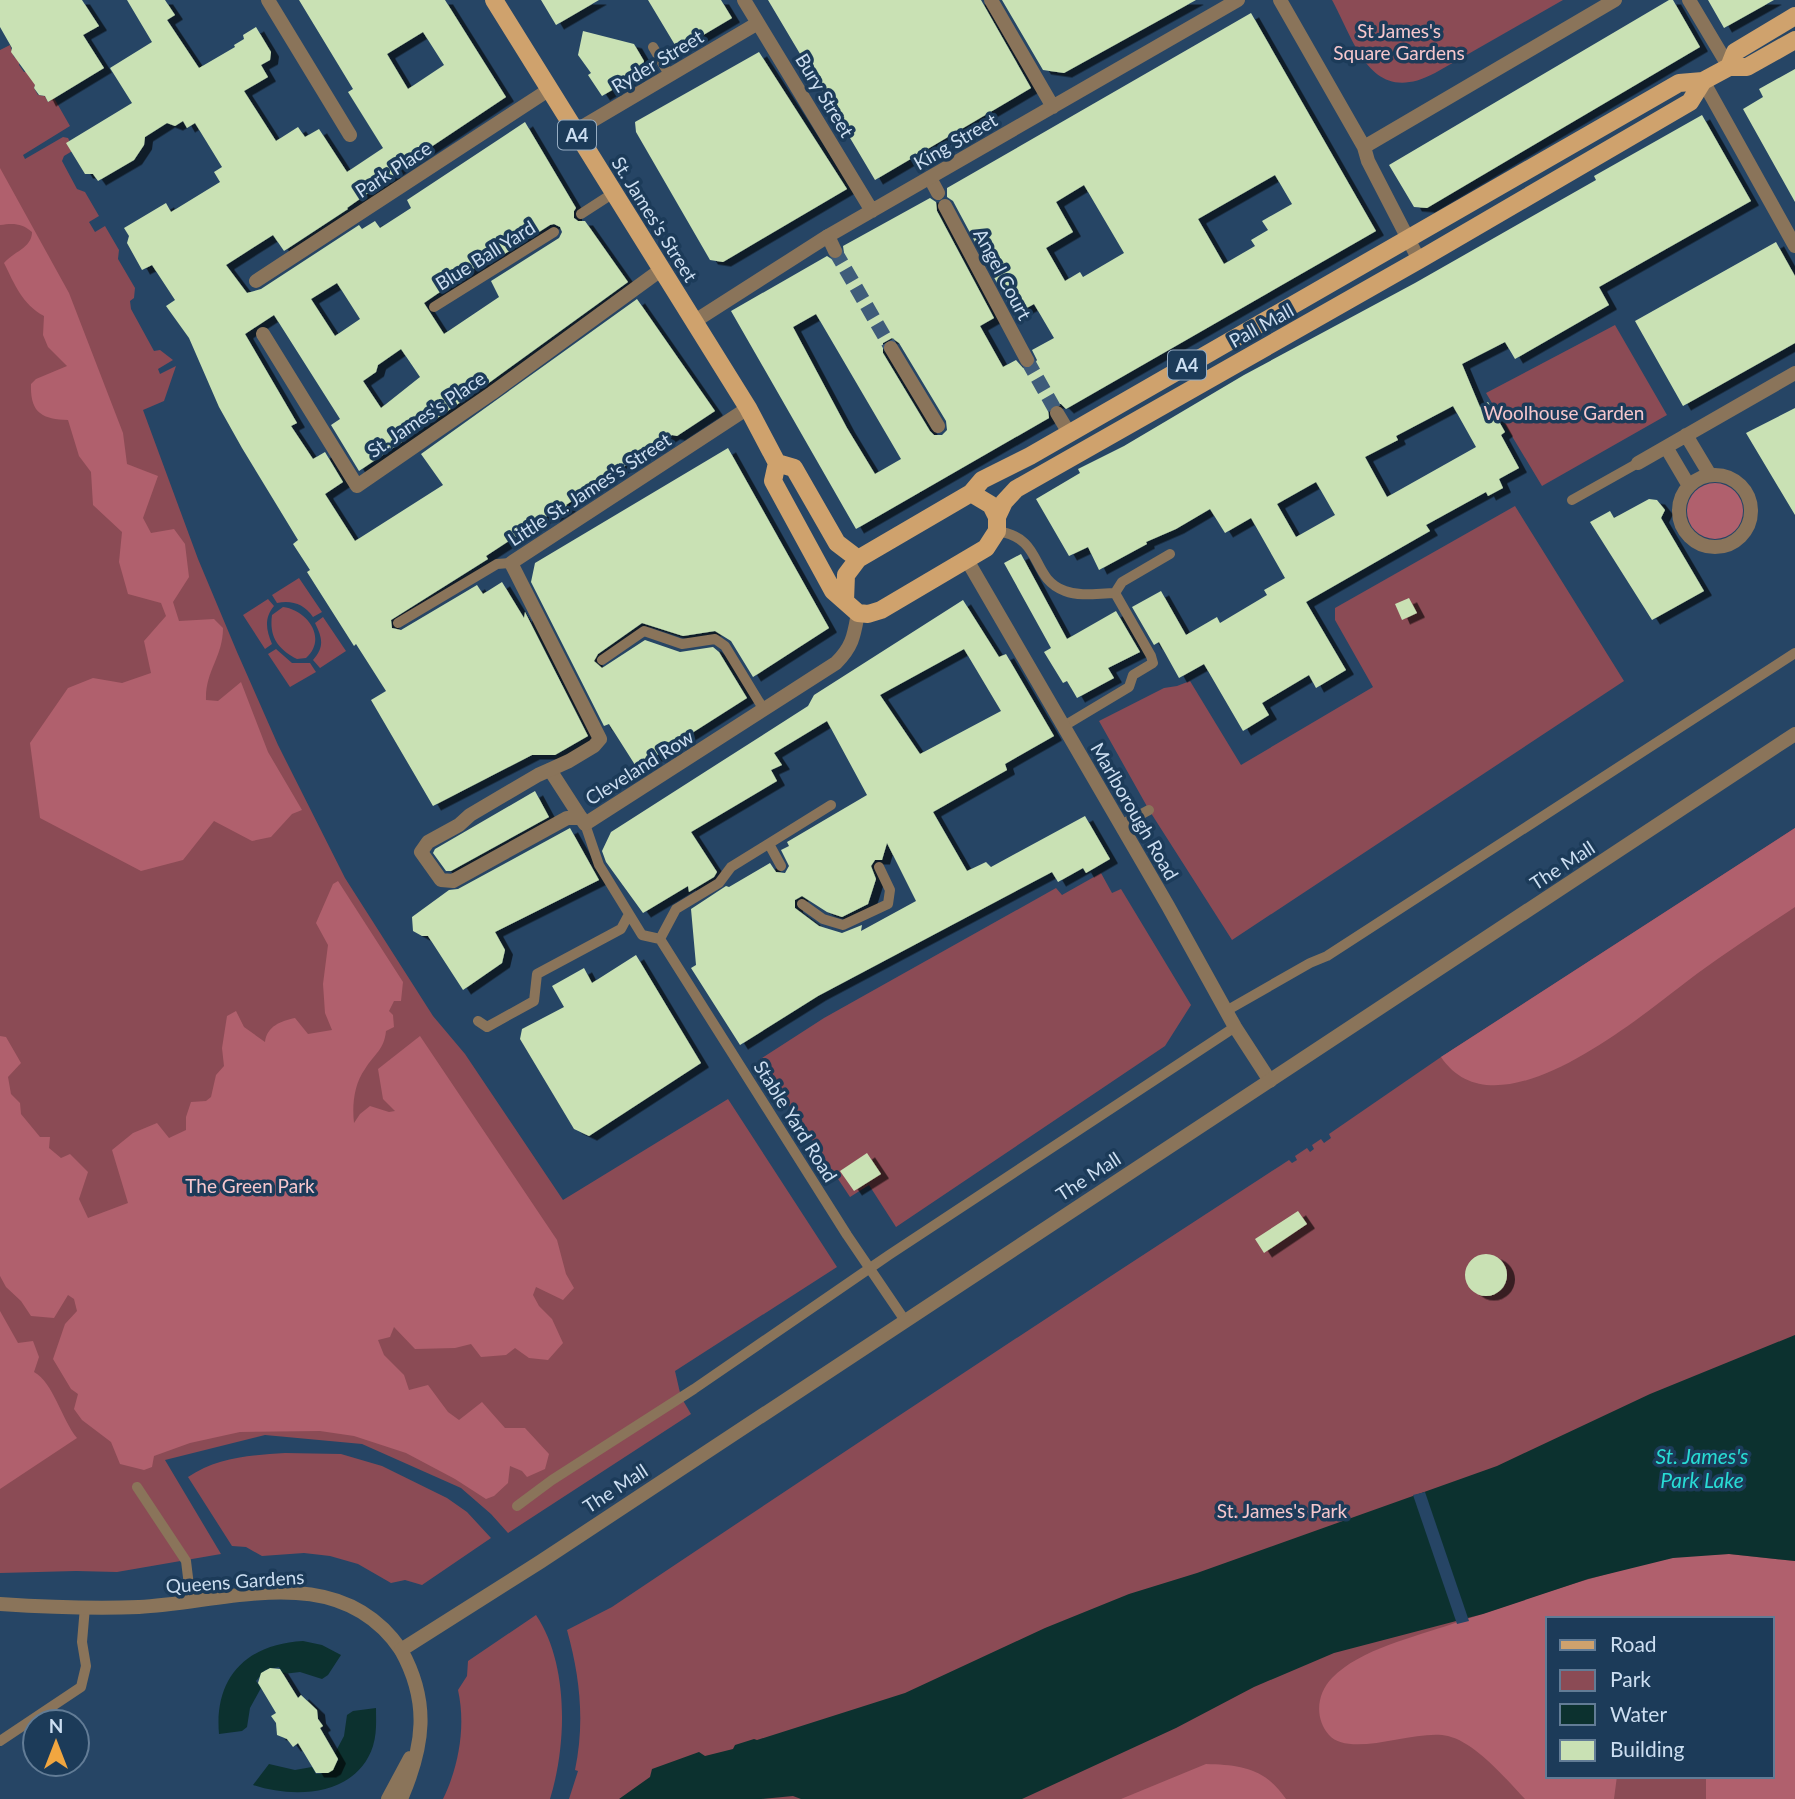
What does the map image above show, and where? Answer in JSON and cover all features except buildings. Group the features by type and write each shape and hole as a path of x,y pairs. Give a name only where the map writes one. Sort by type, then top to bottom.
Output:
{"main road":[{"name":"St. James's Street","path":"494,0 748,408 777,463 773,481 833,591 852,607"},
{"name":"Pall Mall","path":"1729,67 1735,51 1795,16"},
{"name":"Pall Mall","path":"852,607 868,614 881,610 967,560 986,548 998,524 1004,502 1016,489 1690,102 1703,82 1729,67 1748,67 1795,40"},
{"name":"Pall Mall","path":"858,559 971,493 982,480 1030,456 1679,83 1703,82"},
{"name":"St. James's Street","path":"777,463 794,468 837,543 858,559"},
{"path":"971,493 991,506 998,524"},
{"path":"852,607 846,575 858,559"}],"street":[{"path":"268,0 350,135"},
{"path":"991,0 1053,107"},
{"name":"King Street","path":"695,321 828,236 1238,0"},
{"path":"1280,0 1364,147 1368,161 1419,260"},
{"path":"1364,147 1615,0"},
{"path":"1689,0 1729,67"},
{"name":"Bury Street","path":"747,1 872,211"},
{"name":"Ryder Street","path":"575,131 758,23"},
{"path":"1703,82 1795,246"},
{"name":"Park Place","path":"256,281 550,89"},
{"name":"Angel Court","path":"930,178 1027,360"},
{"path":"828,236 835,251"},
{"name":"St. James's Place","path":"263,334 357,486 492,393 662,269"},
{"path":"891,348 938,426"},
{"path":"1638,463 1795,373"},
{"name":"Little St. James's Street","path":"600,739 598,730 511,564 748,408"},
{"path":"1057,414 1069,433"},
{"path":"1686,435 1710,475"},
{"path":"1666,447 1689,486"},
{"path":"1710,475 1722,475 1733,480 1749,497 1751,520 1746,531 1728,546 1703,545 1693,540 1680,519 1682,496 1689,486 1710,475"},
{"name":"Marlborough Road","path":"967,560 1235,1027 1270,1081"},
{"name":"Cleveland Row","path":"600,739 594,746 470,815 459,825 428,842 422,848 423,857 436,876 441,880 453,881 567,818 583,821 764,710 836,663 848,650 855,635 852,607"},
{"name":"The Mall","path":"401,1650 540,1562 1795,733"},
{"path":"550,770 583,821"},
{"name":"Queens Gardens","path":"0,1604 139,1607 295,1592 341,1600 360,1610 390,1633 411,1668 419,1693 421,1738 411,1777 401,1799"},
{"path":"388,1799 421,1738"}],"lane":[{"path":"653,47 670,76"},
{"path":"581,214 615,192"},
{"name":"Blue Ball Yard","path":"434,307 554,232"},
{"path":"1572,500 1638,463"},
{"path":"998,524 1025,541 1045,577 1065,591 1081,594 1115,593"},
{"path":"1115,593 1122,582 1170,554"},
{"path":"398,623 497,564 511,564"},
{"path":"1064,726 1129,687 1133,675 1153,663 1115,593"},
{"path":"602,660 644,631 682,643 715,639 725,646 764,710"},
{"path":"1226,1011 1327,956 1795,653"},
{"path":"660,939 676,909 719,883 731,867 831,805"},
{"path":"1121,825 1149,810"},
{"name":"Stable Yard Road","path":"583,821 599,865 642,935 660,939 904,1320"},
{"path":"769,844 781,866"},
{"path":"802,904 823,919 843,925 888,904 890,890 879,867"},
{"path":"478,1021 487,1027 534,1001 537,974 621,929 629,914"},
{"path":"517,1506 552,1480 694,1389 1235,1027"},
{"path":"137,1487 186,1561 191,1602"},
{"path":"0,1741 81,1687 86,1666 82,1642 85,1607"}],"green space":[{"name":"St James's Square Gardens","path":"1332,0 1563,0 1435,73 1413,81 1395,82 1368,66"},
{"name":"The Green Park","path":"10,45 14,57 20,60 19,65 24,72 29,71 36,82 34,88 38,95 45,96 48,102 54,98 70,126 23,155 25,159 63,137 68,138 74,150 64,156 62,161 77,189 85,192 99,216 89,222 95,232 105,226 119,250 118,259 135,288 134,298 130,301 131,309 154,351 160,350 173,360 158,369 160,374 176,366 164,401 143,410 198,559 237,652 278,745 345,878 433,1016 465,1054 563,1200 728,1099 837,1267 675,1371 681,1397 691,1414 508,1533 461,1488 362,1444 265,1435 165,1460 221,1554 117,1572 0,1573 0,50"},
{"path":"0,168 69,293 123,433 127,464 158,476 143,518 151,533 174,529 185,544 189,577 173,602 179,621 214,619 223,628 220,647 208,681 206,700 218,701 241,682 268,752 302,810 292,814 271,837 252,841 214,821 183,860 141,871 40,818 30,743 68,688 93,678 122,683 151,673 144,641 166,616 161,603 128,594 119,562 122,532 93,505 91,472 79,456 68,420 45,416 35,408 31,384 36,379 67,366 48,347 43,335 44,316 25,300 4,263 26,246 32,232 17,224 0,225"},
{"name":"Woolhouse Garden","path":"1615,325 1667,415 1542,486 1486,393"},
{"path":"1715,483 1726,485 1735,491 1741,500 1741,522 1735,531 1726,537 1715,539 1704,537 1695,531 1689,522 1687,511 1689,500 1695,491 1704,485"},
{"path":"1515,506 1624,681 1232,940 1149,810 1099,721 1164,688 1190,681 1241,765 1373,687 1335,620 1335,608"},
{"path":"299,578 322,612 313,617 297,604 277,603 272,595"},
{"path":"268,599 274,606 267,624 272,644 265,649 243,615"},
{"path":"283,607 300,613 312,626 315,642 306,658 297,659 276,642 272,630 272,615"},
{"path":"323,617 346,651 320,668 313,660 321,642 315,623"},
{"path":"276,649 292,663 310,663 316,672 290,687 268,654"},
{"name":"St. James's Park","path":"1795,828 1795,1799 569,1799 578,1771 575,1770 580,1734 580,1700 567,1630 612,1607 1204,1215 1289,1160 1292,1163 1297,1160 1295,1156 1307,1148 1310,1152 1314,1149 1312,1145 1321,1139 1324,1143 1331,1138 1329,1134 1441,1057"},
{"path":"1795,828 1795,907 1710,964 1608,1039 1571,1062 1533,1078 1498,1085 1466,1079 1441,1057"},
{"path":"1101,873 1112,893 1121,889 1191,1005 1165,1046 896,1227 869,1185 850,1197 759,1060 824,1018 1056,888 1062,895"},
{"path":"338,881 403,982 401,1001 394,1001 389,1011 393,1015 394,1027 386,1031 381,1047 358,1081 354,1123 370,1106 389,1112 395,1111 383,1099 378,1069 420,1036 557,1240 566,1274 574,1288 563,1300 536,1287 533,1295 539,1306 552,1319 563,1343 548,1360 529,1358 515,1348 506,1355 481,1357 471,1344 455,1348 415,1349 394,1327 390,1337 378,1340 384,1355 404,1375 409,1390 428,1385 448,1412 459,1420 482,1402 505,1428 525,1428 549,1454 545,1469 527,1477 522,1471 510,1466 508,1483 494,1496 486,1499 406,1453 354,1436 320,1431 240,1432 190,1443 154,1456 152,1467 144,1470 120,1464 111,1442 82,1420 74,1409 78,1394 71,1389 53,1359 65,1324 77,1311 74,1299 68,1295 54,1318 31,1316 0,1276 0,1036 6,1037 21,1063 8,1077 11,1094 20,1103 21,1114 40,1137 50,1137 49,1148 61,1158 70,1154 88,1172 79,1199 88,1218 128,1203 112,1150 133,1133 157,1123 169,1138 186,1130 186,1117 191,1102 206,1101 211,1097 216,1075 224,1066 222,1048 227,1016 236,1011 244,1027 265,1042 272,1028 295,1018 308,1034 332,1030 325,1013 323,984 328,945 316,923 333,884"},
{"path":"0,1311 18,1343 33,1341 39,1357 34,1372 47,1384 77,1438 0,1489"},
{"path":"285,1453 341,1454 382,1466 447,1498 467,1512 491,1538 422,1585 405,1580 391,1583 358,1564 330,1556 304,1553 262,1556 246,1547 232,1546 188,1477 223,1461"},
{"path":"1729,1554 1795,1561 1795,1799 1706,1799 1706,1778 1774,1778 1774,1617 1546,1617 1546,1778 1617,1778 1614,1799 1525,1799 1479,1753 1448,1736 1419,1736 1353,1744 1339,1742 1324,1728 1319,1713 1323,1691 1332,1678 1357,1659 1389,1645 1533,1597 1642,1564 1692,1555"},
{"path":"536,1615 547,1635 554,1657 562,1705 560,1754 550,1799 443,1799 460,1746 458,1690 467,1676 468,1661"},
{"path":"1206,1764 1251,1770 1270,1781 1286,1799 1121,1799"}],"water":[{"name":"St. James's Park Lake","path":"1795,1335 1795,1561 1729,1554 1673,1558 1588,1579 1483,1614 1334,1653 1254,1687 1176,1728 1022,1799 801,1799 793,1796 761,1799 619,1799 650,1777 652,1769 699,1752 705,1756 733,1749 735,1745 905,1693 1045,1628 1129,1594 1197,1573 1497,1466 1650,1394"},
{"path":"303,1641 322,1645 341,1655 328,1675 322,1679 300,1672 283,1674 279,1667 265,1670 256,1681 261,1688 250,1708 247,1727 242,1731 219,1734 222,1696 238,1667 266,1649"},
{"path":"376,1708 376,1732 365,1763 339,1784 323,1790 305,1792 287,1792 253,1785 269,1764 295,1770 312,1767 316,1774 328,1773 339,1760 335,1753 344,1736 347,1715 353,1711"}],"pier":[{"path":"1425,1492 1469,1621 1457,1624 1413,1495"}],"tunnel":[{"path":"835,251 891,348"},
{"path":"1027,360 1057,413"}]}
